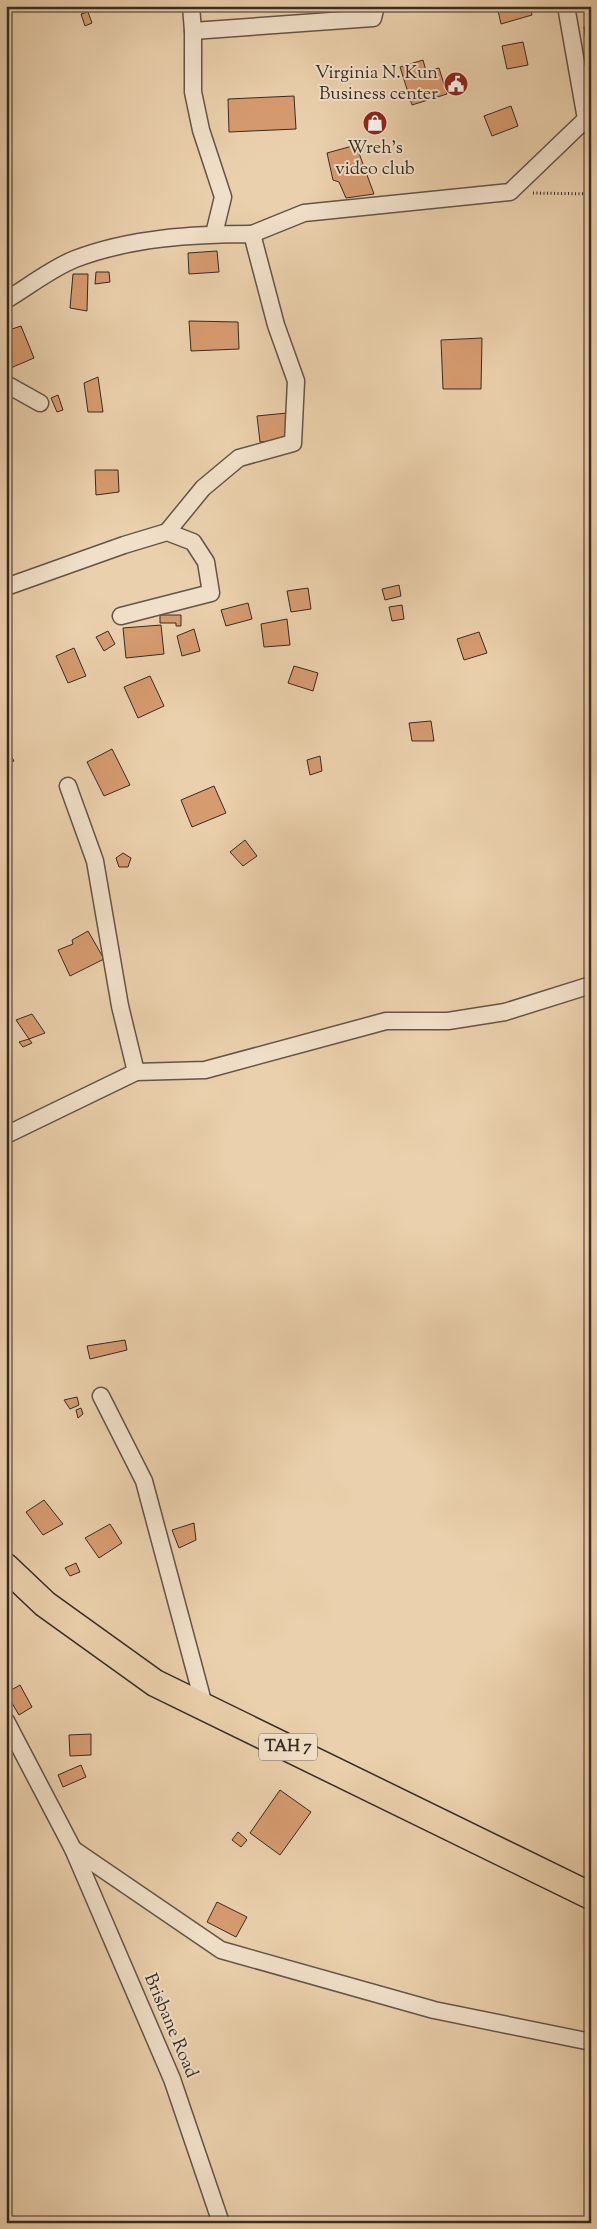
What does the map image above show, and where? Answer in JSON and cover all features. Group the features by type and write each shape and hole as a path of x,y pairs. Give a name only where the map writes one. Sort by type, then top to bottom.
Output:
{"highway":[{"name":"TAH 7","path":"6,1567 45,1604 154,1683 591,1896"}],"street":[{"path":"191,6 193,92 201,130 223,197 214,234"},
{"path":"193,31 373,18 376,6"},
{"path":"6,300 74,260 120,245 214,234 252,234 304,213 510,192 588,119 566,6"},
{"path":"6,587 124,545 167,532 203,488 239,458 293,443 296,381 276,325 252,234"},
{"path":"6,384 40,403"},
{"path":"121,616 211,592 206,562 193,542 167,532"},
{"path":"68,786 95,861 120,1006 136,1072"},
{"path":"6,1135 136,1072 205,1070 386,1022 448,1022 505,1012 591,985"},
{"path":"101,1396 144,1481 204,1706"},
{"name":"Brisbane Road","path":"6,1720 73,1849 172,2079 221,2223"},
{"path":"73,1849 221,1950 434,2010 591,2042"}],"path":[{"path":"510,192 591,194"}],"building":[{"path":"497,6 530,6 532,15 501,24"},
{"path":"88,12 92,23 85,26 81,14"},
{"path":"591,26 591,55 588,55 584,27"},
{"path":"523,42 528,65 507,69 502,46"},
{"path":"423,60 426,71 439,68 447,94 412,105 400,67"},
{"path":"294,96 296,129 229,132 228,99"},
{"path":"511,106 518,126 492,136 484,116"},
{"path":"356,145 374,194 346,198 339,182 333,180 327,153"},
{"path":"217,251 219,272 189,274 188,253"},
{"path":"96,272 109,272 110,282 95,284"},
{"path":"73,274 88,274 87,311 70,308"},
{"path":"189,321 238,322 239,349 191,351"},
{"path":"21,326 34,358 6,370 6,331"},
{"path":"482,338 481,389 443,389 441,340"},
{"path":"98,377 103,412 88,412 84,383"},
{"path":"58,395 63,410 57,412 51,398"},
{"path":"287,413 290,439 260,442 257,416"},
{"path":"95,470 118,470 119,492 96,495"},
{"path":"399,585 401,596 385,600 382,589"},
{"path":"308,588 311,609 291,612 287,591"},
{"path":"248,603 252,619 226,626 221,610"},
{"path":"402,605 404,619 392,621 389,607"},
{"path":"160,615 181,615 181,626 176,626 176,623 160,623"},
{"path":"287,619 290,645 264,647 261,624"},
{"path":"161,625 164,654 126,658 123,628"},
{"path":"194,629 200,651 182,656 177,636"},
{"path":"108,631 115,644 104,651 96,637"},
{"path":"479,632 487,653 464,660 457,639"},
{"path":"74,648 86,676 68,683 56,656"},
{"path":"294,666 318,673 313,691 288,683"},
{"path":"150,676 164,706 138,718 124,687"},
{"path":"431,721 434,741 412,741 409,723"},
{"path":"6,748 14,761 6,764"},
{"path":"112,749 130,785 104,796 87,762"},
{"path":"320,756 322,771 310,775 307,760"},
{"path":"214,786 226,813 192,827 181,800"},
{"path":"245,840 257,856 243,866 230,852"},
{"path":"123,853 131,858 128,867 119,867 116,858"},
{"path":"88,931 104,959 70,976 58,950 73,944 72,940"},
{"path":"32,1014 45,1033 29,1039 16,1020"},
{"path":"29,1039 32,1043 23,1047 19,1042"},
{"path":"125,1340 127,1350 90,1359 87,1346"},
{"path":"77,1397 79,1405 70,1409 64,1400"},
{"path":"81,1408 83,1414 78,1418 76,1410"},
{"path":"44,1500 63,1524 43,1535 26,1512"},
{"path":"194,1523 196,1540 179,1548 172,1530"},
{"path":"110,1524 122,1543 99,1558 85,1538"},
{"path":"76,1563 80,1572 70,1576 65,1568"},
{"path":"20,1685 32,1707 19,1715 6,1693"},
{"path":"91,1734 91,1755 70,1756 69,1735"},
{"path":"81,1765 86,1777 63,1787 58,1775"},
{"path":"280,1790 311,1812 280,1855 250,1833"},
{"path":"238,1832 247,1840 241,1847 232,1840"},
{"path":"217,1902 247,1917 236,1937 207,1922"}],"place":[{"name":"Virginia N. Kun Business center","path":"456,84"},
{"name":"Wreh's video club","path":"375,123"}]}
